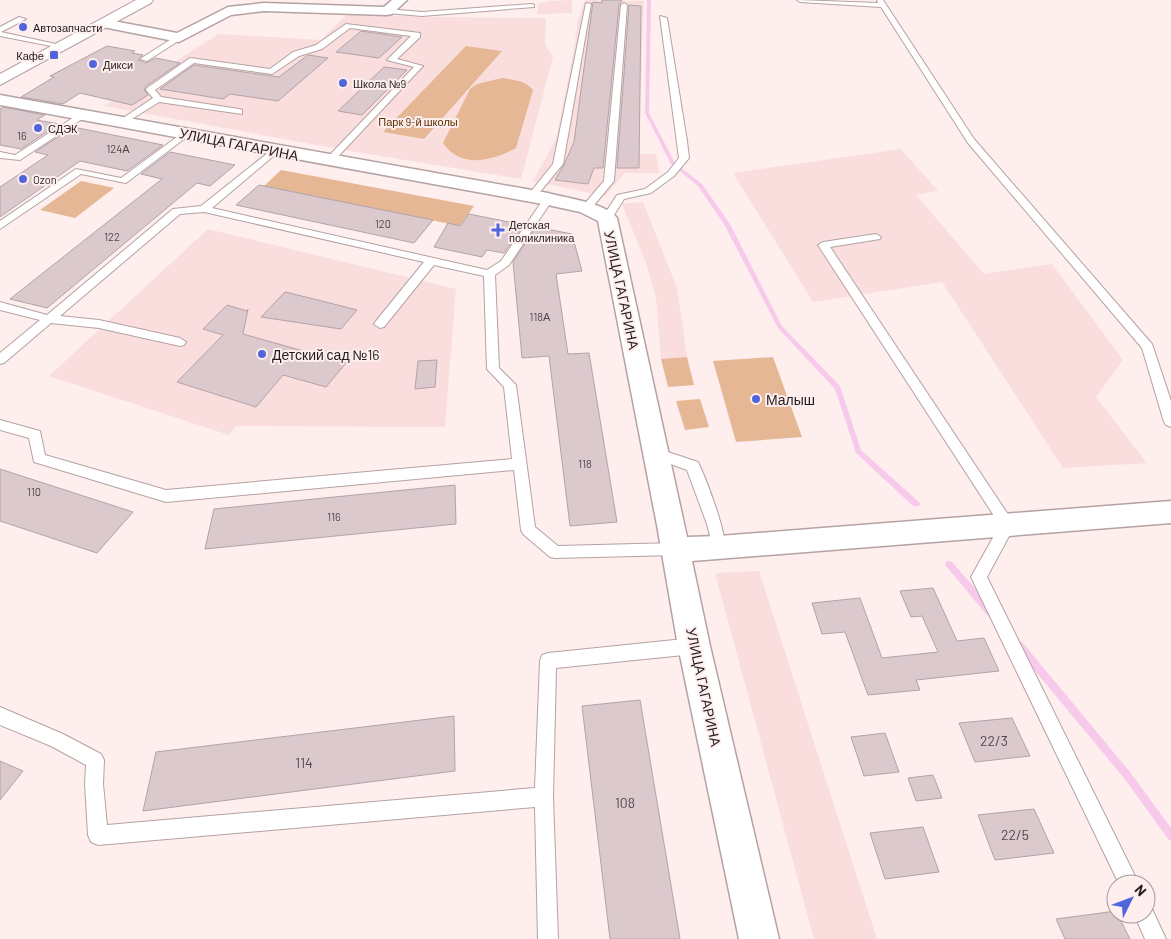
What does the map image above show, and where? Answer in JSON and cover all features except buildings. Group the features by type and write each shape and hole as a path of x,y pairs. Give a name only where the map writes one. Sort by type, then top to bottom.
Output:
{"main road":[{"path":"0,80 146,0"}],"street":[{"path":"103,23 179,38 228,11 264,7 387,12 400,0"},
{"name":"УЛИЦА ГАГАРИНА","path":"0,100 329,161 540,197 597,213 656,453 694,646 759,939"},
{"path":"676,549 719,548 1008,525 1166,515"}],"lane":[{"path":"800,0 881,2 971,141 1148,348 1171,422"},
{"path":"0,360 177,211 204,209 489,274 505,263 558,164 588,4"},
{"path":"597,213 609,182 624,5"},
{"path":"387,12 422,14 532,6"},
{"path":"597,213 620,197 648,191 671,174 684,158 683,141 663,18"},
{"path":"0,30 22,19"},
{"path":"239,112 158,99 150,90 193,60 272,72 296,54 319,47 349,26 417,35 391,60 419,66 329,161"},
{"path":"0,34 61,46"},
{"path":"144,59 179,38"},
{"path":"121,122 158,99"},
{"path":"0,155 17,158 82,115"},
{"path":"0,226 79,171 123,181 185,134"},
{"path":"204,209 274,151"},
{"path":"876,238 823,245 1008,525 979,577 1124,874"},
{"path":"380,324 431,261"},
{"path":"489,274 493,369 510,385 528,530 555,552 676,549"},
{"path":"0,306 48,319 99,324 180,342"},
{"path":"0,425 35,435 39,458 166,496 519,464"},
{"path":"656,453 693,466 714,524 719,548"},
{"path":"548,939 544,797 548,661 694,646"},
{"path":"0,716 58,740 95,760 94,784 98,835 544,797"},
{"path":"1149,924 1156,939"}],"shaded area":[{"path":"572,0 572,13 537,14 538,4 549,1"},
{"path":"585,0 644,1 638,154 656,154 659,173 625,173 605,196 533,181 556,139 578,20"},
{"name":"Школа №9","path":"348,13 421,17 546,18 545,44 553,57 521,179 339,149 104,106 219,34 321,40"},
{"path":"901,149 938,191 916,195 984,274 1052,264 1123,360 1096,397 1147,463 1063,468 942,282 813,302 733,173"},
{"path":"643,202 677,288 687,357 661,359 656,297 646,263 622,204"},
{"name":"Детский сад №16","path":"208,229 456,289 445,427 236,426 229,435 49,376"},
{"path":"759,571 877,939 814,939 715,573"}],"green space":[{"name":"Парк 9-й школы","path":"466,46 502,51 424,139 383,132"},
{"path":"502,78 523,82 533,90 516,148 487,159 477,160 459,157 443,143 470,89 477,84"},
{"path":"281,170 474,206 460,226 264,186"},
{"path":"81,181 114,188 75,218 40,210"},
{"path":"687,357 694,385 668,387 661,359"},
{"name":"Малыш","path":"773,357 802,437 736,442 713,361"},
{"path":"700,399 709,427 685,430 676,401"}],"waterway":[{"path":"649,0 647,113 673,164 700,185 727,224 780,327 838,388 858,451 916,504"},
{"path":"949,564 990,612"},
{"path":"1019,645 1127,775 1171,836"}],"place":[{"name":"Автозапчасти","path":"23,27"},
{"name":"Кафе","path":"54,55"},
{"name":"Дикси","path":"93,64"},
{"name":"Школа №9","path":"343,83"},
{"name":"СДЭК","path":"38,128"},
{"name":"Ozon","path":"23,179"},
{"name":"Детская поликлиника","path":"498,230"},
{"name":"Детский сад №16","path":"262,354"},
{"name":"Малыш","path":"756,399"}]}
